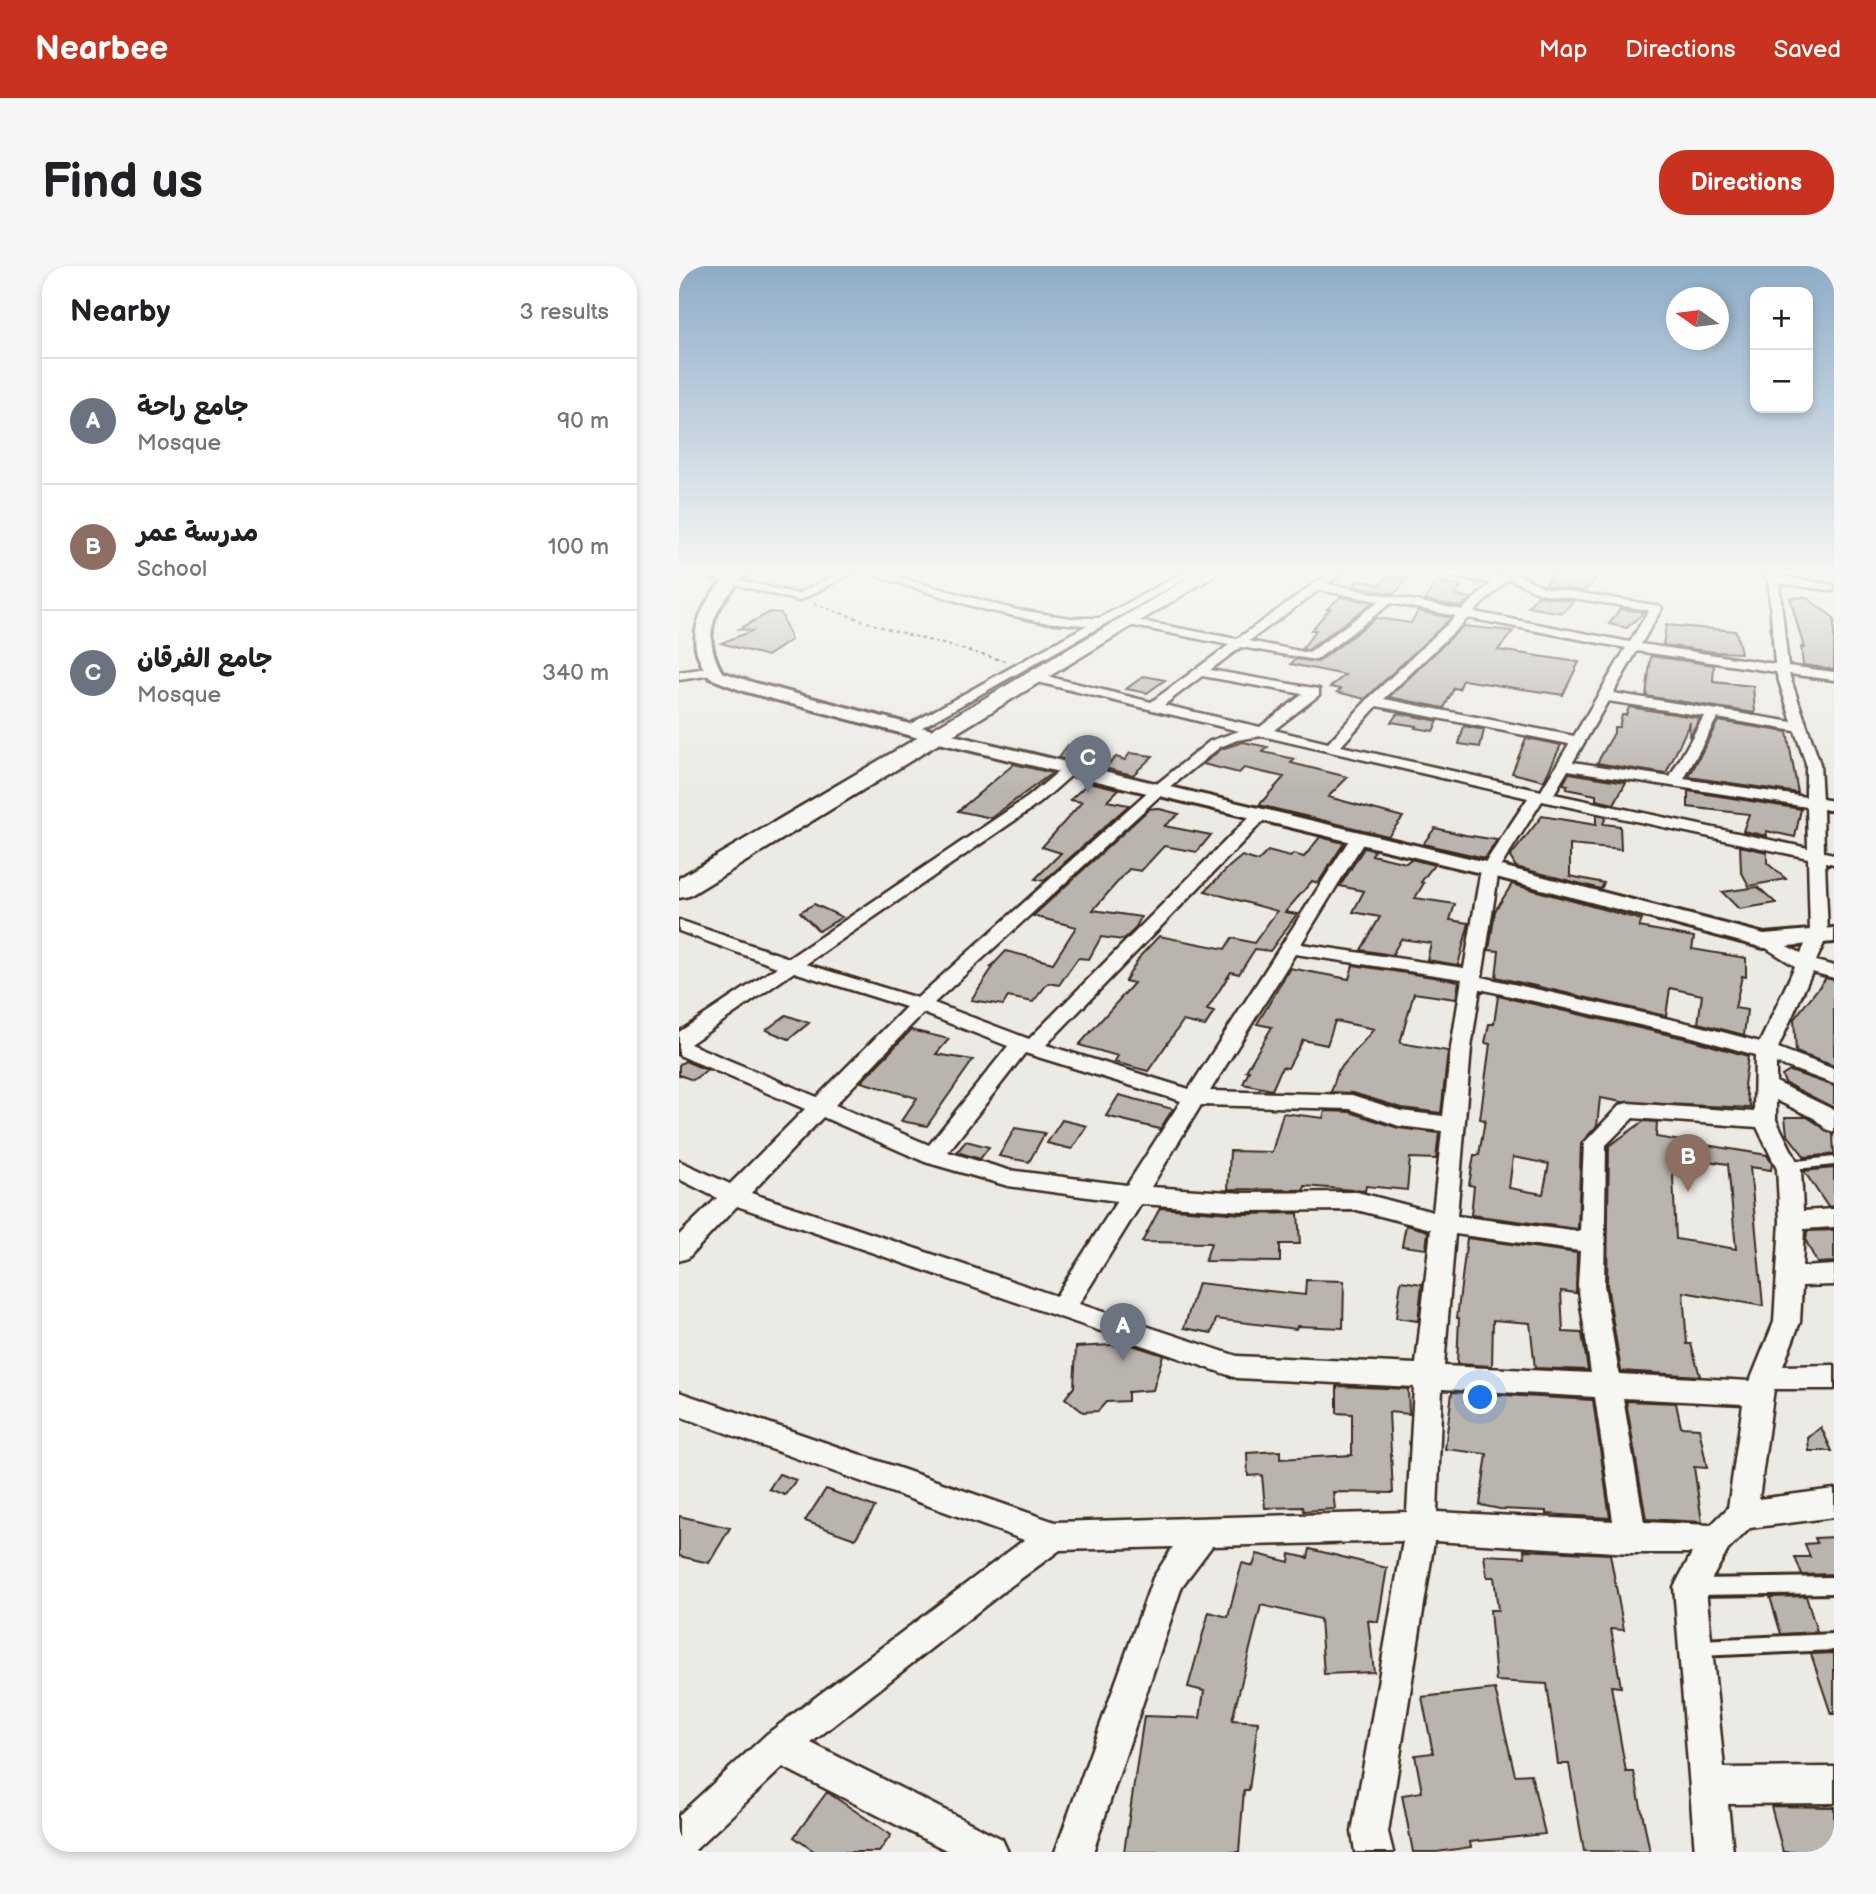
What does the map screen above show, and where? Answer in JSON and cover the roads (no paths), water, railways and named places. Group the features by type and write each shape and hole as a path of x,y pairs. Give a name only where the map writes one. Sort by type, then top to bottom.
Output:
{"main road":[{"path":"679,890 936,737 1029,672 1081,645"}],"street":[{"path":"702,645 716,675 749,687 936,737 1490,869 1764,941 1805,964 1834,972"},
{"path":"910,730 1029,672 1068,645"},
{"path":"1153,707 1236,645"},
{"path":"1249,645 1311,657 1327,645"},
{"path":"1331,748 1374,701 1433,645"},
{"path":"1627,645 1782,671 1834,676"},
{"path":"1714,1852 1690,1587 1717,1540 1742,1515 1762,1386 1787,1322 1792,1221 1787,1166 1765,1120 1766,1051 1805,964 1827,934 1824,806 1803,728 1782,671 1779,645"},
{"path":"1374,1852 1370,1832 1421,1526 1429,1375 1461,1048 1490,869 1563,765 1632,646"},
{"path":"679,676 714,671"},
{"path":"1029,672 1153,707 1825,858"},
{"path":"679,1251 920,1005 1158,790 1215,744 1234,736 1263,732 1314,692 1199,672"},
{"path":"1603,696 1803,728"},
{"path":"1374,701 1577,741"},
{"path":"1675,782 1713,713"},
{"path":"1563,765 1800,800 1824,806"},
{"path":"679,1044 789,965 1034,800 1070,769"},
{"path":"933,1156 1026,1046 1261,814"},
{"path":"1062,1309 1359,837"},
{"path":"679,925 789,965 920,1005 1026,1046 1195,1098 1352,1102 1399,1118 1454,1125"},
{"path":"1764,941 1827,934"},
{"path":"1289,948 1473,978 1766,1051 1834,1077"},
{"path":"679,1044 933,1156 1007,1178 1134,1195 1243,1202 1357,1200 1445,1224 1592,1243"},
{"path":"1766,1086 1832,1120"},
{"path":"1631,1538 1605,1387 1591,1285 1595,1143 1628,1110 1765,1120"},
{"path":"679,1169 734,1196 1237,1367 1429,1375 1605,1387 1762,1386 1834,1377"},
{"path":"1792,1221 1834,1219"},
{"path":"1790,1277 1834,1275"},
{"path":"679,1404 1055,1536 1421,1526 1717,1540"},
{"path":"1742,1515 1834,1503"},
{"path":"1074,1852 1169,1578 1204,1532"},
{"path":"679,1840 779,1746 993,1580 1055,1536"},
{"path":"779,1746 989,1852"},
{"path":"1709,1786 1834,1785"}],"lane":[{"path":"1787,1166 1834,1161"},
{"path":"1690,1587 1834,1585"},
{"path":"1696,1648 1834,1642"}],"place":[{"name":"جامع الفرقان","path":"1088,793"},
{"name":"مدرسة عمر","path":"1688,1192"},
{"name":"جامع راحة","path":"1123,1361"}]}
